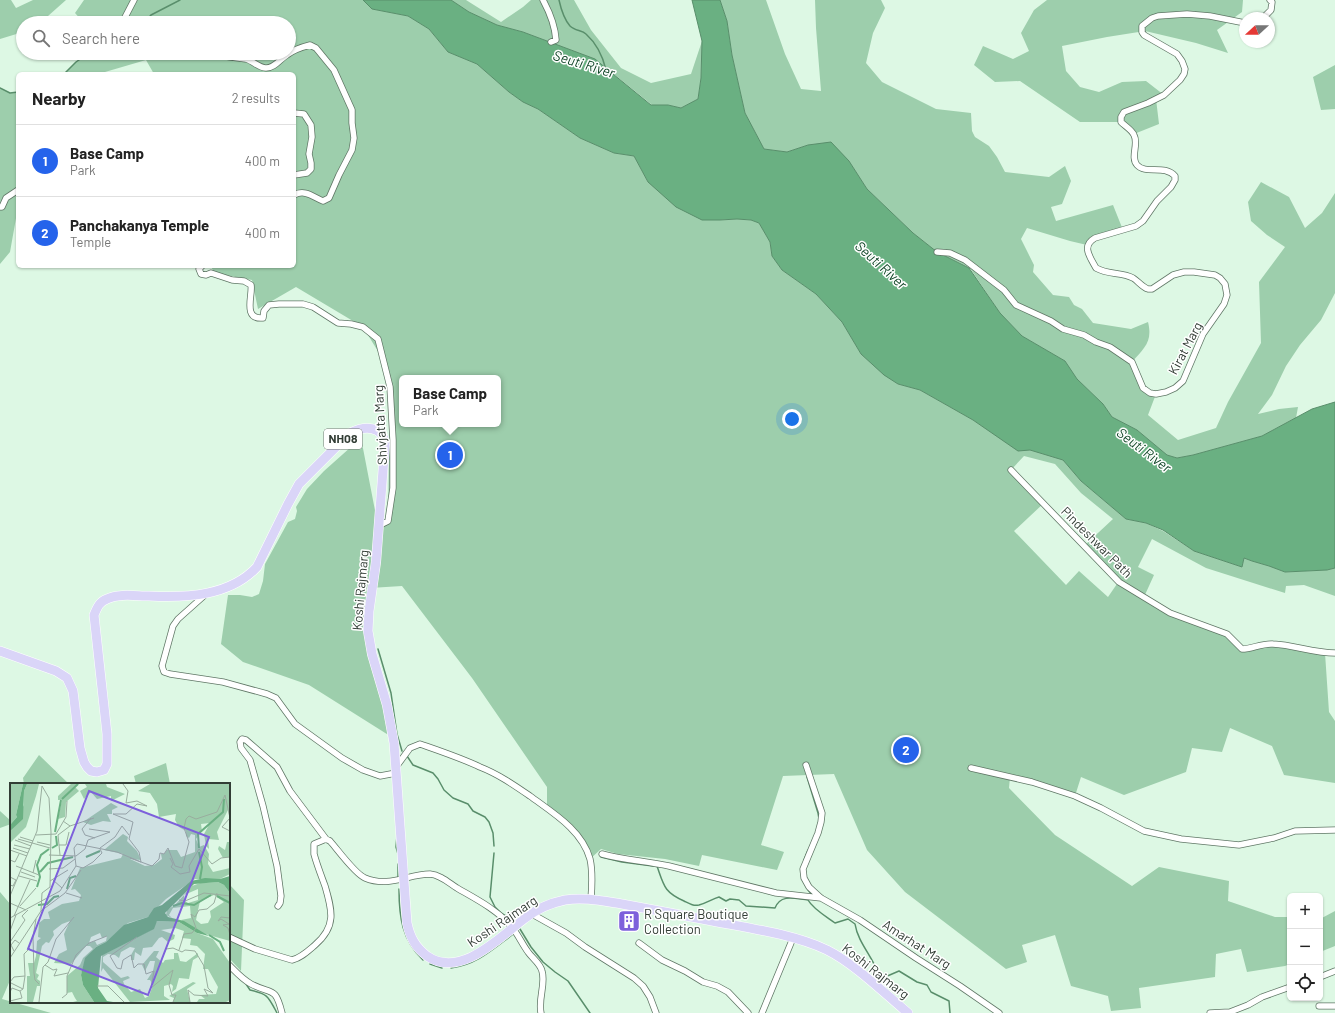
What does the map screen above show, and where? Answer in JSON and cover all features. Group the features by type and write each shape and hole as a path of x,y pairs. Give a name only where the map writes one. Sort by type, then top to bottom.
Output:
{"main road":[{"name":"Koshi Rajmarg","path":"0,651 56,671 67,678 73,691 80,748 84,762 91,771 104,770 108,764 108,755 105,710 94,615 97,607 101,602 115,596 173,597 206,593 226,588 237,583 249,575 257,567 299,484 350,433 355,430 375,428 383,436 385,444 368,631 372,654 387,705 394,743 409,933 414,943 421,951 437,960 452,962 470,958 485,950 512,928 543,908 564,900 591,899 662,911 793,938 819,947 836,956 860,973 908,1013"}],"street":[{"path":"126,16 134,0"},
{"path":"542,0 549,11 555,28 556,40 551,42"},
{"path":"1269,12 1271,10 1272,2 1270,0"},
{"name":"Kirat Marg","path":"937,252 950,253 965,260 1004,290 1016,305 1052,321 1063,329 1084,335 1096,342 1110,347 1132,362 1143,388 1150,393 1156,394 1175,388 1183,381 1203,334 1224,304 1227,295 1225,284 1220,278 1215,276 1194,272 1184,272 1173,275 1148,289 1133,278 1123,275 1110,274 1096,268 1087,249 1087,245 1095,238 1136,226 1143,221 1175,180 1175,176 1166,170 1143,169 1137,165 1135,159 1136,141 1134,134 1121,122 1121,117 1124,112 1164,95 1180,80 1184,74 1185,69 1177,54 1144,35 1142,32 1142,26 1152,18 1158,16 1187,14 1210,16 1239,22"},
{"path":"296,50 310,45 316,48 334,70 352,110 354,138 352,150 329,198 323,201 307,193 299,193 296,195"},
{"path":"249,60 266,68 276,65 282,60"},
{"path":"296,113 304,114 311,125 312,137 309,154 311,163 310,169 307,173 296,175"},
{"path":"0,207 2,207 6,198 16,191"},
{"name":"Shivjatta Marg","path":"200,268 201,274 206,275 211,273 232,280 244,281 251,285 252,288 249,306 253,316 263,318 264,311 269,305 303,304 313,307 338,323 363,327 378,340 390,387 393,440 393,488 388,521 378,526"},
{"name":"Pindeshwar Path","path":"1011,470 1119,582 1170,613 1227,634 1242,649 1248,649 1271,643 1335,654"},
{"path":"206,593 178,619 173,626 162,666 164,672 223,682 267,694 276,698 295,724 305,732 362,770 380,776 396,770 410,748 420,744 481,767 508,781 558,816 570,827 582,842 590,859 592,871 591,899"},
{"path":"278,906 281,896 277,866 263,806 250,760 240,742 242,740 246,740 278,767 290,792 326,838 353,869 364,878 378,882 404,880 431,874 440,876 479,900 503,918 512,928 542,970 543,977 539,1006 541,1013"},
{"path":"806,765 822,813 818,833 803,869 804,878 809,887 821,898"},
{"path":"972,768 1039,784 1075,796 1144,831 1181,839 1239,845 1274,838 1295,831 1335,830"},
{"path":"230,937 255,949 292,960 298,958 321,940 331,919 331,906 313,848 314,844 326,838"},
{"path":"602,854 622,859 669,866 776,893 821,898"},
{"name":"Amarhat Marg","path":"821,898 860,920 999,1013"},
{"path":"532,914 566,933 634,978 643,986 650,997 656,1013"},
{"path":"762,1013 793,938"},
{"path":"639,943 662,960 703,982 717,986 728,992 748,1013"},
{"path":"230,966 251,984 273,992 280,1002 282,1013"},
{"path":"1323,975 1335,970"},
{"path":"1210,1013 1230,1012 1262,997 1287,988"},
{"path":"1319,1006 1335,1006"}],"shaded area":[{"path":"0,0 11,0 16,8 33,0 66,0 48,16 16,16 16,34 0,39"},
{"path":"84,0 363,0 372,9 408,16 429,29 448,52 477,64 509,92 523,102 538,109 580,138 614,153 634,156 648,182 720,220 751,220 759,223 770,242 772,256 782,270 816,294 842,322 861,354 898,384 920,390 973,420 1004,441 1063,460 1081,481 1126,519 1146,523 1163,531 1194,551 1242,567 1244,558 1285,572 1327,570 1335,568 1335,596 1304,585 1286,586 1285,593 1206,568 1152,539 1138,567 1154,575 1144,597 1170,613 1227,634 1242,649 1271,643 1325,653 1329,712 1335,721 1335,783 1284,775 1272,746 1230,728 1222,752 1192,748 1186,772 1124,795 1081,777 1075,796 1010,777 1009,788 1055,835 1132,886 1159,867 1229,881 1228,901 1275,917 1287,917 1287,965 1247,972 1241,949 1216,954 1215,977 1139,988 1141,1008 1111,1011 1108,996 1071,986 1055,935 1022,945 1027,962 1006,969 905,892 867,850 834,774 783,776 761,845 784,852 777,870 702,855 699,866 665,859 618,854 601,849 590,859 582,842 547,808 547,787 472,678 402,586 370,588 365,619 377,682 390,736 309,685 243,662 221,644 228,595 252,597 259,594 263,581 265,564 288,522 295,519 297,511 296,507 307,489 324,471 361,438 378,526 388,521 390,387 384,361 363,327 296,287 258,309 252,280 214,273 212,268 296,268 296,72 153,72 146,60 296,60 296,16 78,16 75,13","holes":["1024,456 1055,464 1081,493 1113,519 1084,546 1119,581 1108,597 1079,571 1066,585 1014,531 1044,503 1011,470"]},
{"path":"451,0 466,0 501,22 531,0 574,0 591,30 621,68 651,83 691,74 702,41 701,78 698,99 681,108 668,105 652,105 595,59 523,32 497,25 469,12"},
{"path":"720,0 766,0 785,54 801,89 821,91 815,0 881,0 885,8 873,33 866,63 882,82 936,109 971,113 972,131 975,137 989,146 1005,172 1049,177 1065,166 1071,181 1062,204 1051,207 1056,221 1113,205 1123,230 1095,238 1087,245 1027,228 1021,239 1034,265 1033,272 1053,295 1069,297 1074,305 1082,309 1093,323 1131,329 1148,322 1148,340 1144,348 1132,362 1143,388 1156,394 1148,415 1178,440 1216,428 1228,402 1261,343 1259,282 1285,247 1267,235 1251,221 1248,202 1261,182 1289,197 1305,228 1322,213 1335,193 1335,293 1321,320 1300,345 1286,366 1272,395 1258,414 1279,409 1298,407 1296,418 1262,436 1177,458 1167,455 1137,430 1112,417 1103,404 1077,379 1065,361 1022,336 1000,313 970,268 937,252 913,233 867,189 849,161 808,145 787,152 764,149 745,113 732,55 727,21"},
{"path":"1047,0 1243,0 1242,12 1239,12 1239,14 1217,30 1228,53 1196,43 1145,31 1062,46 1066,71 1080,87 1099,92 1122,82 1146,81 1164,95 1156,99 1159,124 1134,134 1121,122 1080,122 1020,81 995,82 974,65 983,46 1013,59 1029,51 1021,33 1034,10"},
{"path":"79,60 146,60 105,72 66,72"},
{"path":"1335,65 1335,109 1321,110 1313,77"},
{"path":"0,88 10,93 16,92 16,218 10,252 0,264"},
{"path":"39,755 68,783 24,783 23,778"},
{"path":"166,763 170,783 136,783 134,776"},
{"path":"0,811 10,820 10,824 0,828"},
{"path":"230,885 244,900 241,971 230,959"},
{"path":"0,892 10,904 10,980 2,999 10,1001 10,1003 16,1003 51,1013 0,1013"},
{"path":"1335,911 1335,946 1323,951 1323,929 1323,917"}],"water":[{"name":"Seuti River","path":"363,0 451,0 469,12 497,25 523,32 595,59 651,105 668,105 681,108 698,99 701,78 702,41 692,0 720,0 727,21 732,55 745,113 764,149 787,152 808,145 831,142 849,161 867,189 913,233 937,252 969,268 1000,313 1022,336 1065,361 1077,379 1103,404 1112,417 1137,430 1167,455 1177,458 1193,455 1262,436 1312,409 1335,402 1335,568 1327,570 1285,572 1244,558 1242,567 1194,551 1163,530 1146,523 1126,519 1081,481 1063,460 1030,450 1018,451 973,420 920,390 898,384 884,375 861,354 842,322 816,294 782,270 772,256 770,242 759,223 751,220 737,219 702,220 676,207 648,182 634,156 614,153 580,138 538,109 523,102 509,92 477,64 448,52 429,29 408,16 372,9"}],"waterway":[{"path":"150,16 180,0"},
{"name":"Seuti River","path":"559,0 563,14 570,26 584,33 590,38 601,55 606,70"},
{"path":"66,72 79,60"},
{"path":"0,88 10,93 16,92"},
{"path":"378,649 391,693 397,734 402,751"},
{"path":"407,756 413,765 433,773 444,790 453,798 468,804 473,811 485,817 489,822 493,833 494,846"},
{"path":"807,777 819,819"},
{"path":"397,836 396,847 398,854"},
{"path":"804,860 808,850"},
{"path":"494,853 490,897 495,907 501,913 514,921"},
{"path":"601,857 622,862 653,866"},
{"path":"398,864 398,877"},
{"path":"656,866 663,883 672,895 695,905 699,905 719,897 726,901 730,899 739,900 746,906 775,908 781,900 794,898 808,900 817,910 835,923 848,919 855,924 862,944 879,975 885,977 899,971 917,982 927,985 931,992 949,1001 950,1013"},
{"path":"399,889 403,928 410,944 423,960"},
{"path":"808,890 813,896"},
{"path":"520,929 531,947 543,962 568,981 590,1013"},
{"path":"451,968 468,964 476,960 512,935"},
{"path":"430,964 442,968"},
{"path":"246,984 250,990 261,993 267,997 277,1013"}],"place":[{"name":"Base Camp","path":"450,455"},
{"name":"Panchakanya Temple","path":"906,750"},
{"name":"R Square Boutique Collection","path":"629,921"}]}
